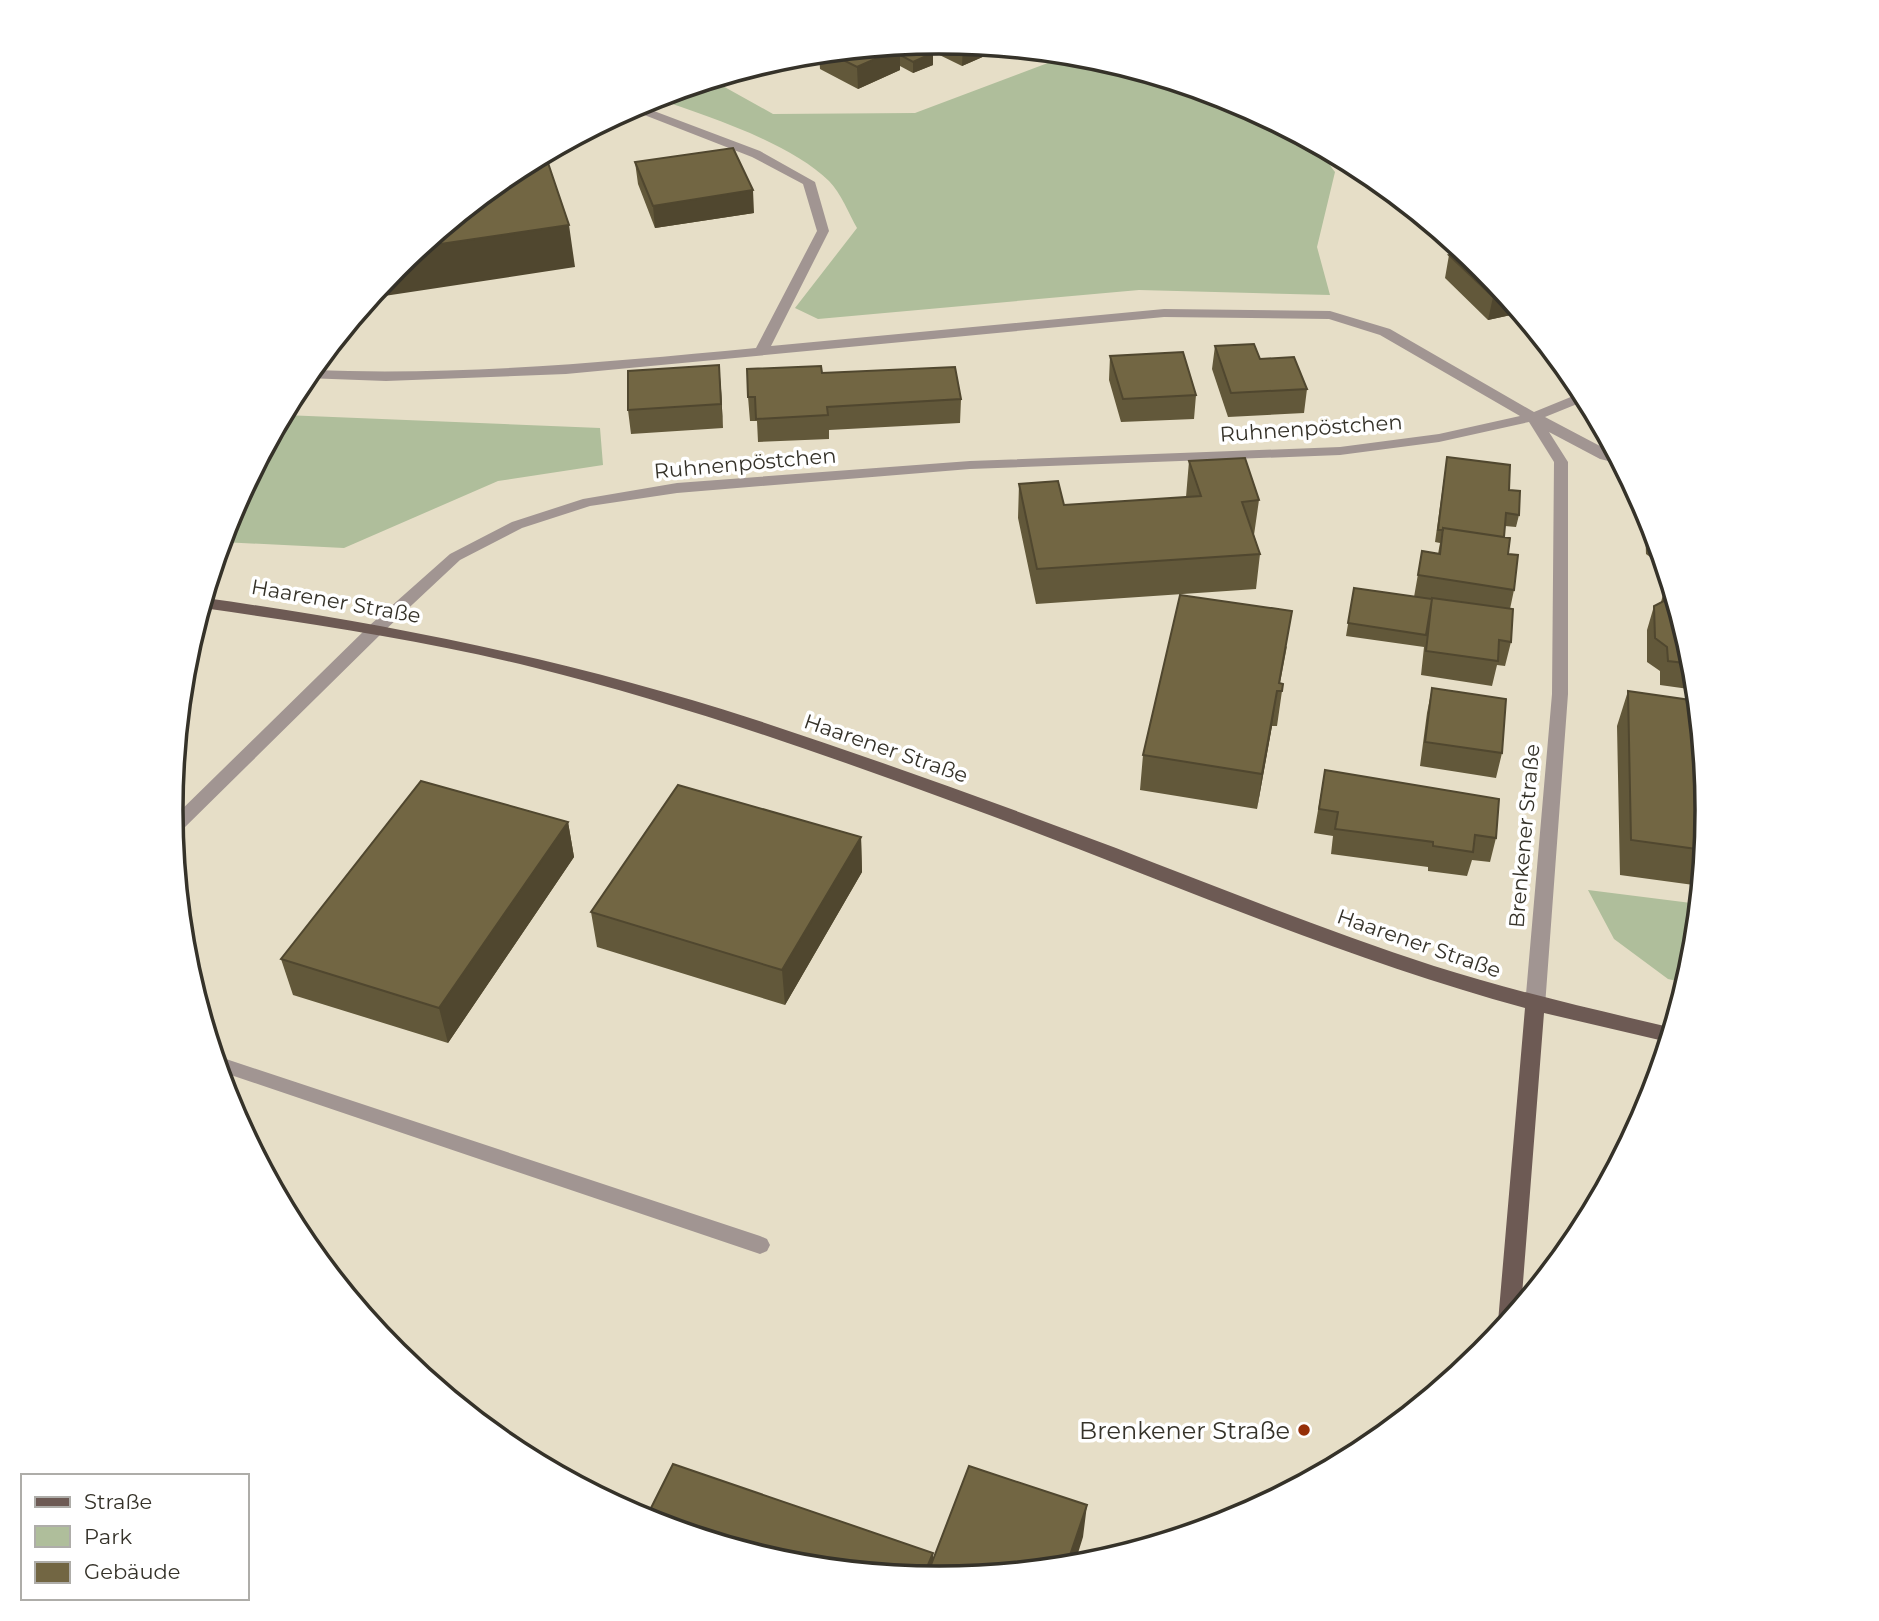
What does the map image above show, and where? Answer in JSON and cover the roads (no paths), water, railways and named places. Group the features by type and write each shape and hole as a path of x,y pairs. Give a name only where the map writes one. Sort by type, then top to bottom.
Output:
{"main road":[{"name":"Haarener Straße","path":"212,604 376,629 574,672 844,756 1028,822 1408,966 1535,1006 1662,1033"},
{"name":"Brenkener Straße","path":"1510,1306 1535,1006"}],"street":[{"path":"648,113 756,154 809,182 823,231 762,350"},
{"path":"322,375 386,377 566,370 1164,313 1330,315 1385,332 1607,457"},
{"path":"1533,417 1574,400"},
{"name":"Ruhnenpöstchen","path":"183,819 376,629 455,557 517,525 587,502 677,488 970,465 1340,451 1439,438 1533,417"},
{"name":"Brenkener Straße","path":"1533,417 1561,462 1560,694 1535,1006"},
{"path":"228,1066 760,1245"}],"place":[{"name":"Brenkener Straße","path":"1304,1430"}]}
